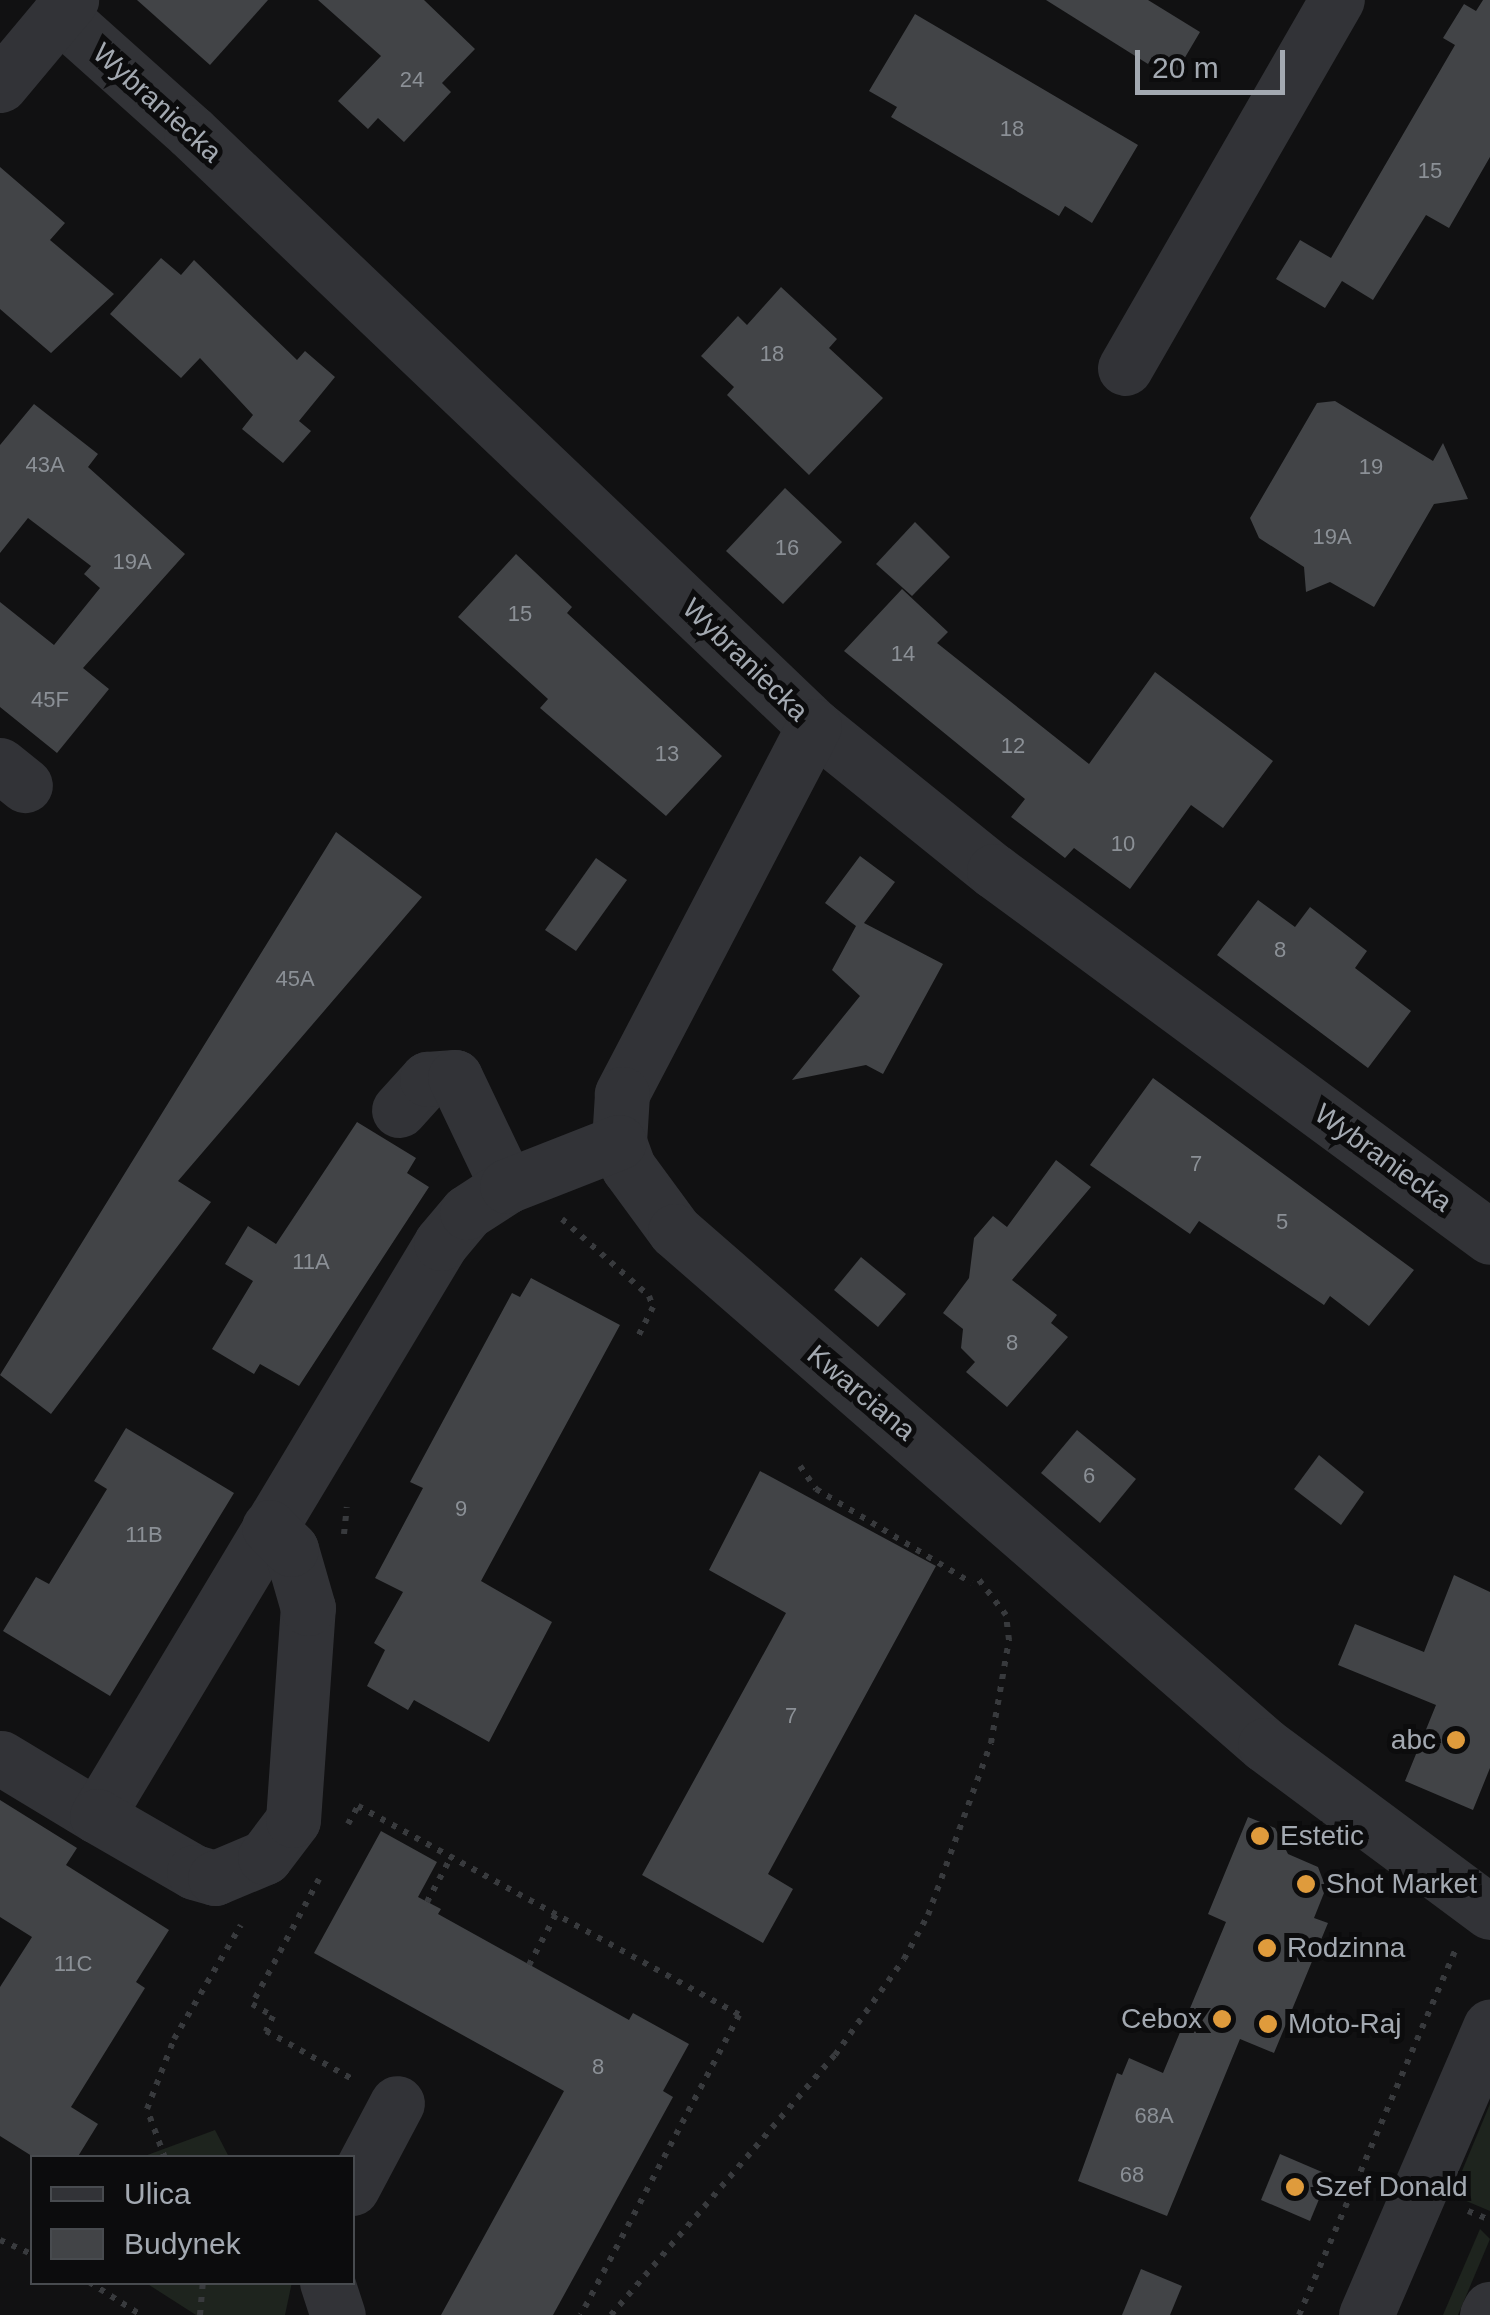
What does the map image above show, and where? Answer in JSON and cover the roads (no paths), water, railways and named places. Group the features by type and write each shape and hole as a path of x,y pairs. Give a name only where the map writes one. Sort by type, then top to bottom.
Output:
{"street":[{"path":"1126,368 1336,0"},
{"path":"0,85 65,7"},
{"name":"Wybraniecka","path":"65,7 814,726 994,872 1490,1237"},
{"path":"97,1816 441,1243 466,1212 507,1186 619,1142 622,1094 814,726"},
{"path":"399,1110 427,1080 455,1077 507,1186"},
{"name":"Kwarciana","path":"619,1142 646,1198 726,1276 1475,1926"},
{"path":"1,1758 194,1872 215,1878 238,1872 265,1857 293,1820 308,1608 291,1549 269,1527"},
{"path":"1366,2315 1490,2027"},
{"path":"355,2182 397,2104"},
{"path":"329,2285 338,2315"}],"place":[{"name":"abc","path":"1456,1740"},
{"name":"Estetic","path":"1260,1836"},
{"name":"Shot Market","path":"1306,1884"},
{"name":"Rodzinna","path":"1267,1948"},
{"name":"Cebox","path":"1222,2019"},
{"name":"Moto-Raj","path":"1268,2024"},
{"name":"Szef Donald","path":"1295,2187"}]}
